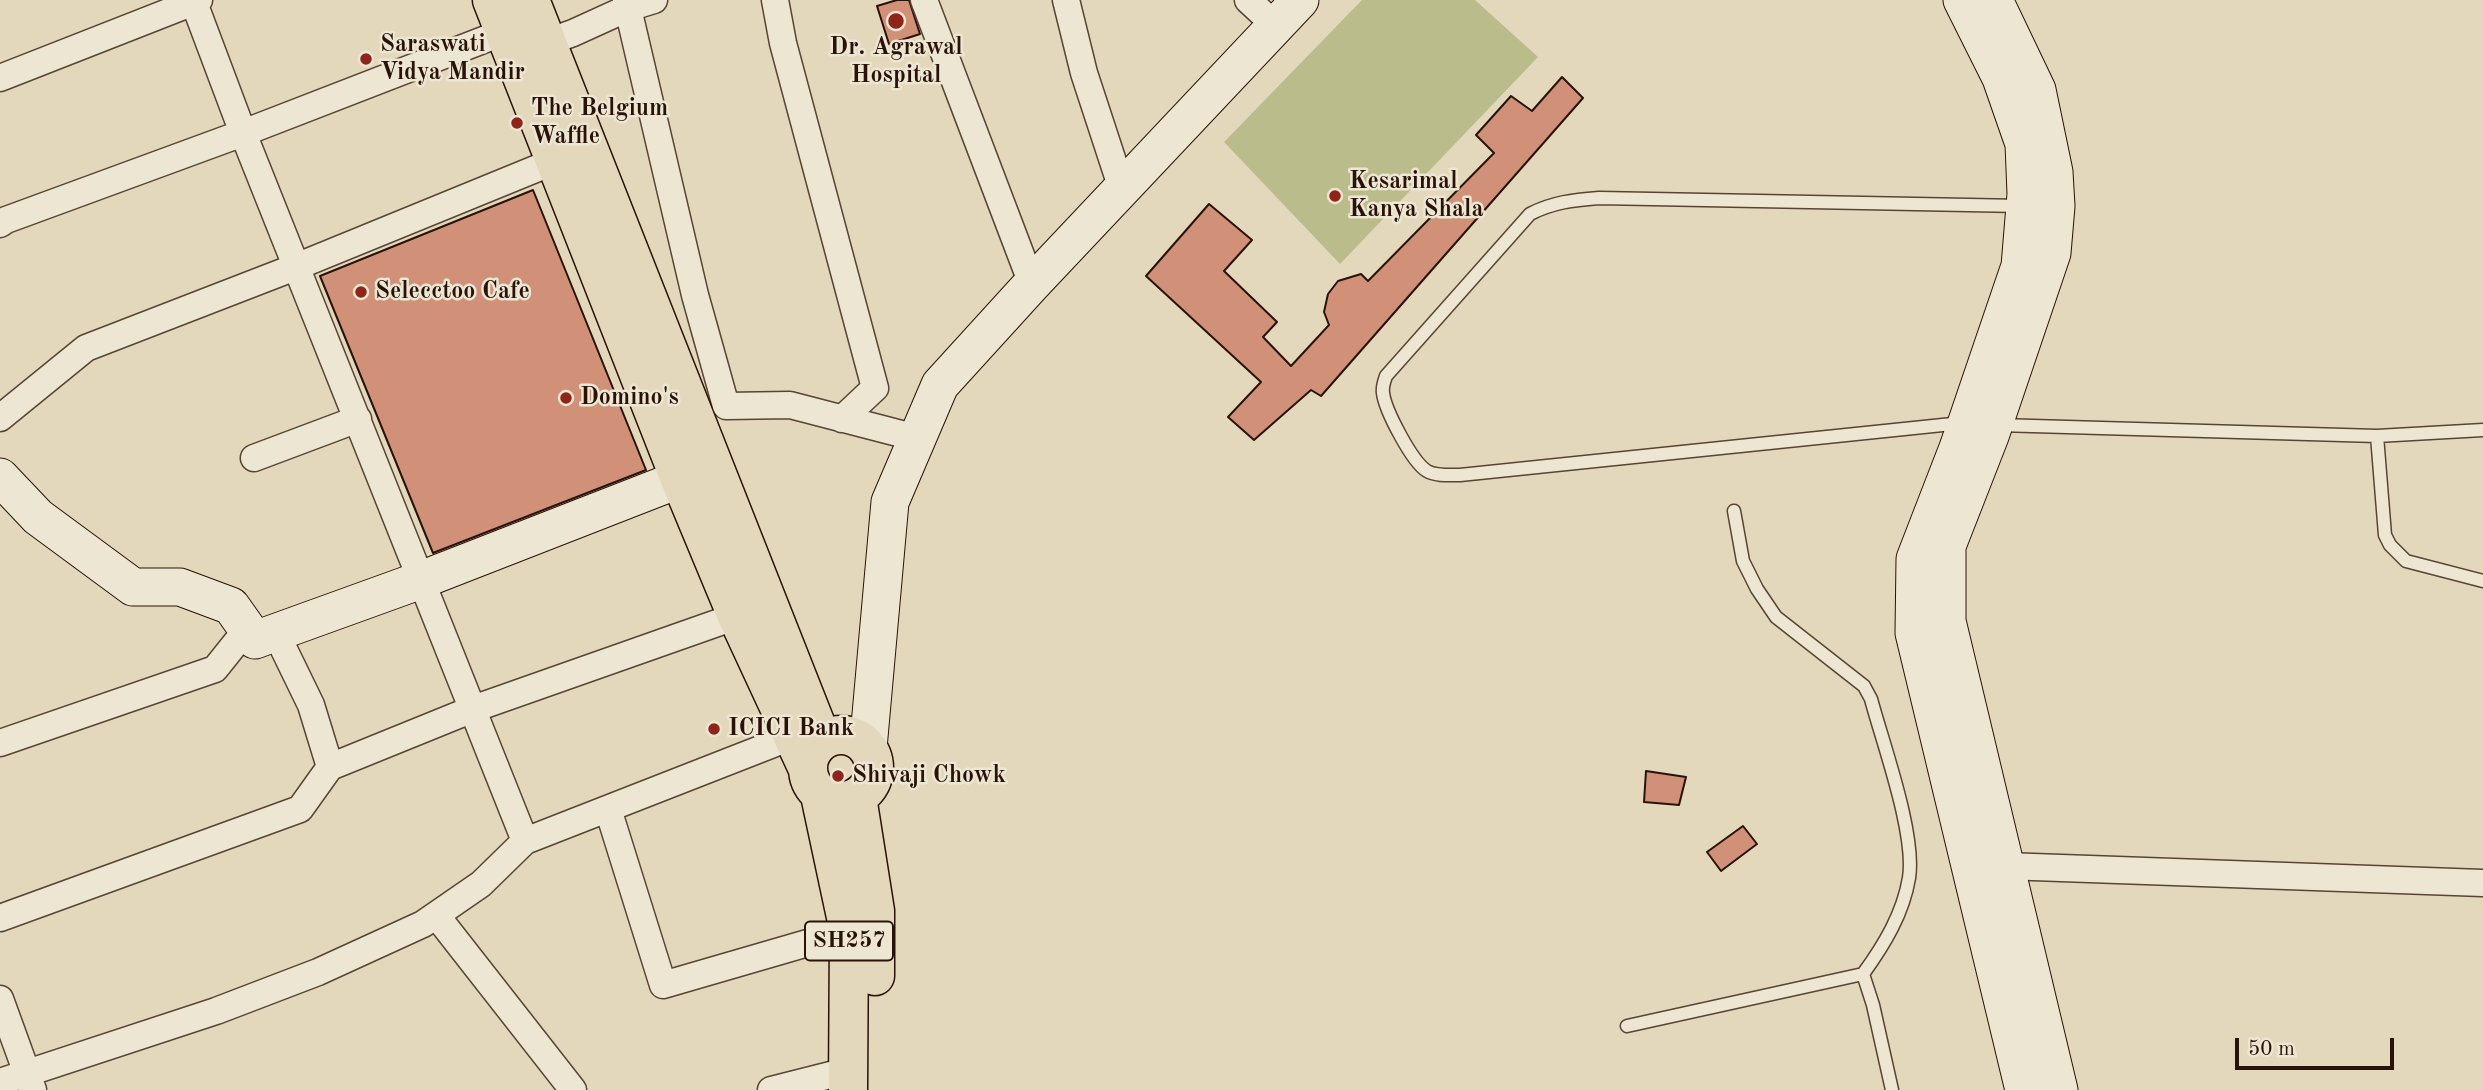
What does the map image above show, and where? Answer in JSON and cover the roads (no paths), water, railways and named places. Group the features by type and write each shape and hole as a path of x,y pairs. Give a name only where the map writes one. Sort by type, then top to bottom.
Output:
{"main road":[{"name":"SH257","path":"530,0 650,306 710,413 818,754 875,911 876,959 856,1083"},
{"path":"1962,0 2001,78 2024,144 2041,206"},
{"path":"1994,0 2036,90 2054,172 2020,266 1947,546 1947,621 2059,1090"},
{"path":"869,737 849,728 818,754 869,788 875,767 869,737 890,502 940,386 1032,284 1288,13"},
{"name":"SH257","path":"498,16 680,479 737,616 818,754 849,931 856,1083"},
{"path":"1979,424 1958,448 1915,559 1914,633 2024,1090"},
{"path":"0,477 38,517 133,587 180,587 231,606 262,631 421,580 680,479"}],"street":[{"path":"0,224 243,133 498,16 545,43 573,33 627,4 654,0"},
{"path":"775,0 783,43 875,388 842,419"},
{"path":"924,0 1032,284"},
{"path":"1066,0 1084,73 1122,189"},
{"path":"1248,0 1288,13"},
{"path":"0,78 195,1 243,133 525,841"},
{"path":"627,4 695,295 710,413 790,405 917,438"},
{"path":"0,418 86,348 298,266 555,161"},
{"path":"650,306 695,295"},
{"path":"254,458 358,419"},
{"path":"0,918 300,809 330,767 473,709 737,616"},
{"path":"0,743 215,669 262,631 311,705 330,767"},
{"path":"0,1082 30,1081 318,972 423,924 481,884 525,841 608,809 818,754"},
{"path":"608,809 663,985 849,931"},
{"path":"2005,866 2483,883"},
{"path":"436,915 573,1090"},
{"path":"0,999 30,1081"},
{"path":"771,1090 856,1083"}],"lane":[{"path":"2041,206 1598,198 1546,206 1530,214 1386,376 1382,390 1386,407 1418,463 1429,472 1460,475 1979,424 2377,436 2483,430"},
{"path":"2377,436 2385,535 2390,545 2406,561 2483,580"},
{"path":"1627,1026 1863,974 1892,932 1909,880 1908,841 1871,699 1864,686 1776,617 1757,589 1743,561 1734,511"},
{"path":"1863,974 1873,1004 1892,1090"}],"place":[{"name":"Dr. Agrawal Hospital","path":"896,21"},
{"name":"Saraswati Vidya Mandir","path":"366,59"},
{"name":"The Belgium Waffle","path":"517,123"},
{"name":"Kesarimal Kanya Shala","path":"1335,196"},
{"name":"Selecctoo Cafe","path":"361,292"},
{"name":"Domino's","path":"566,398"},
{"name":"ICICI Bank","path":"714,729"},
{"name":"Shivaji Chowk","path":"838,776"}]}
